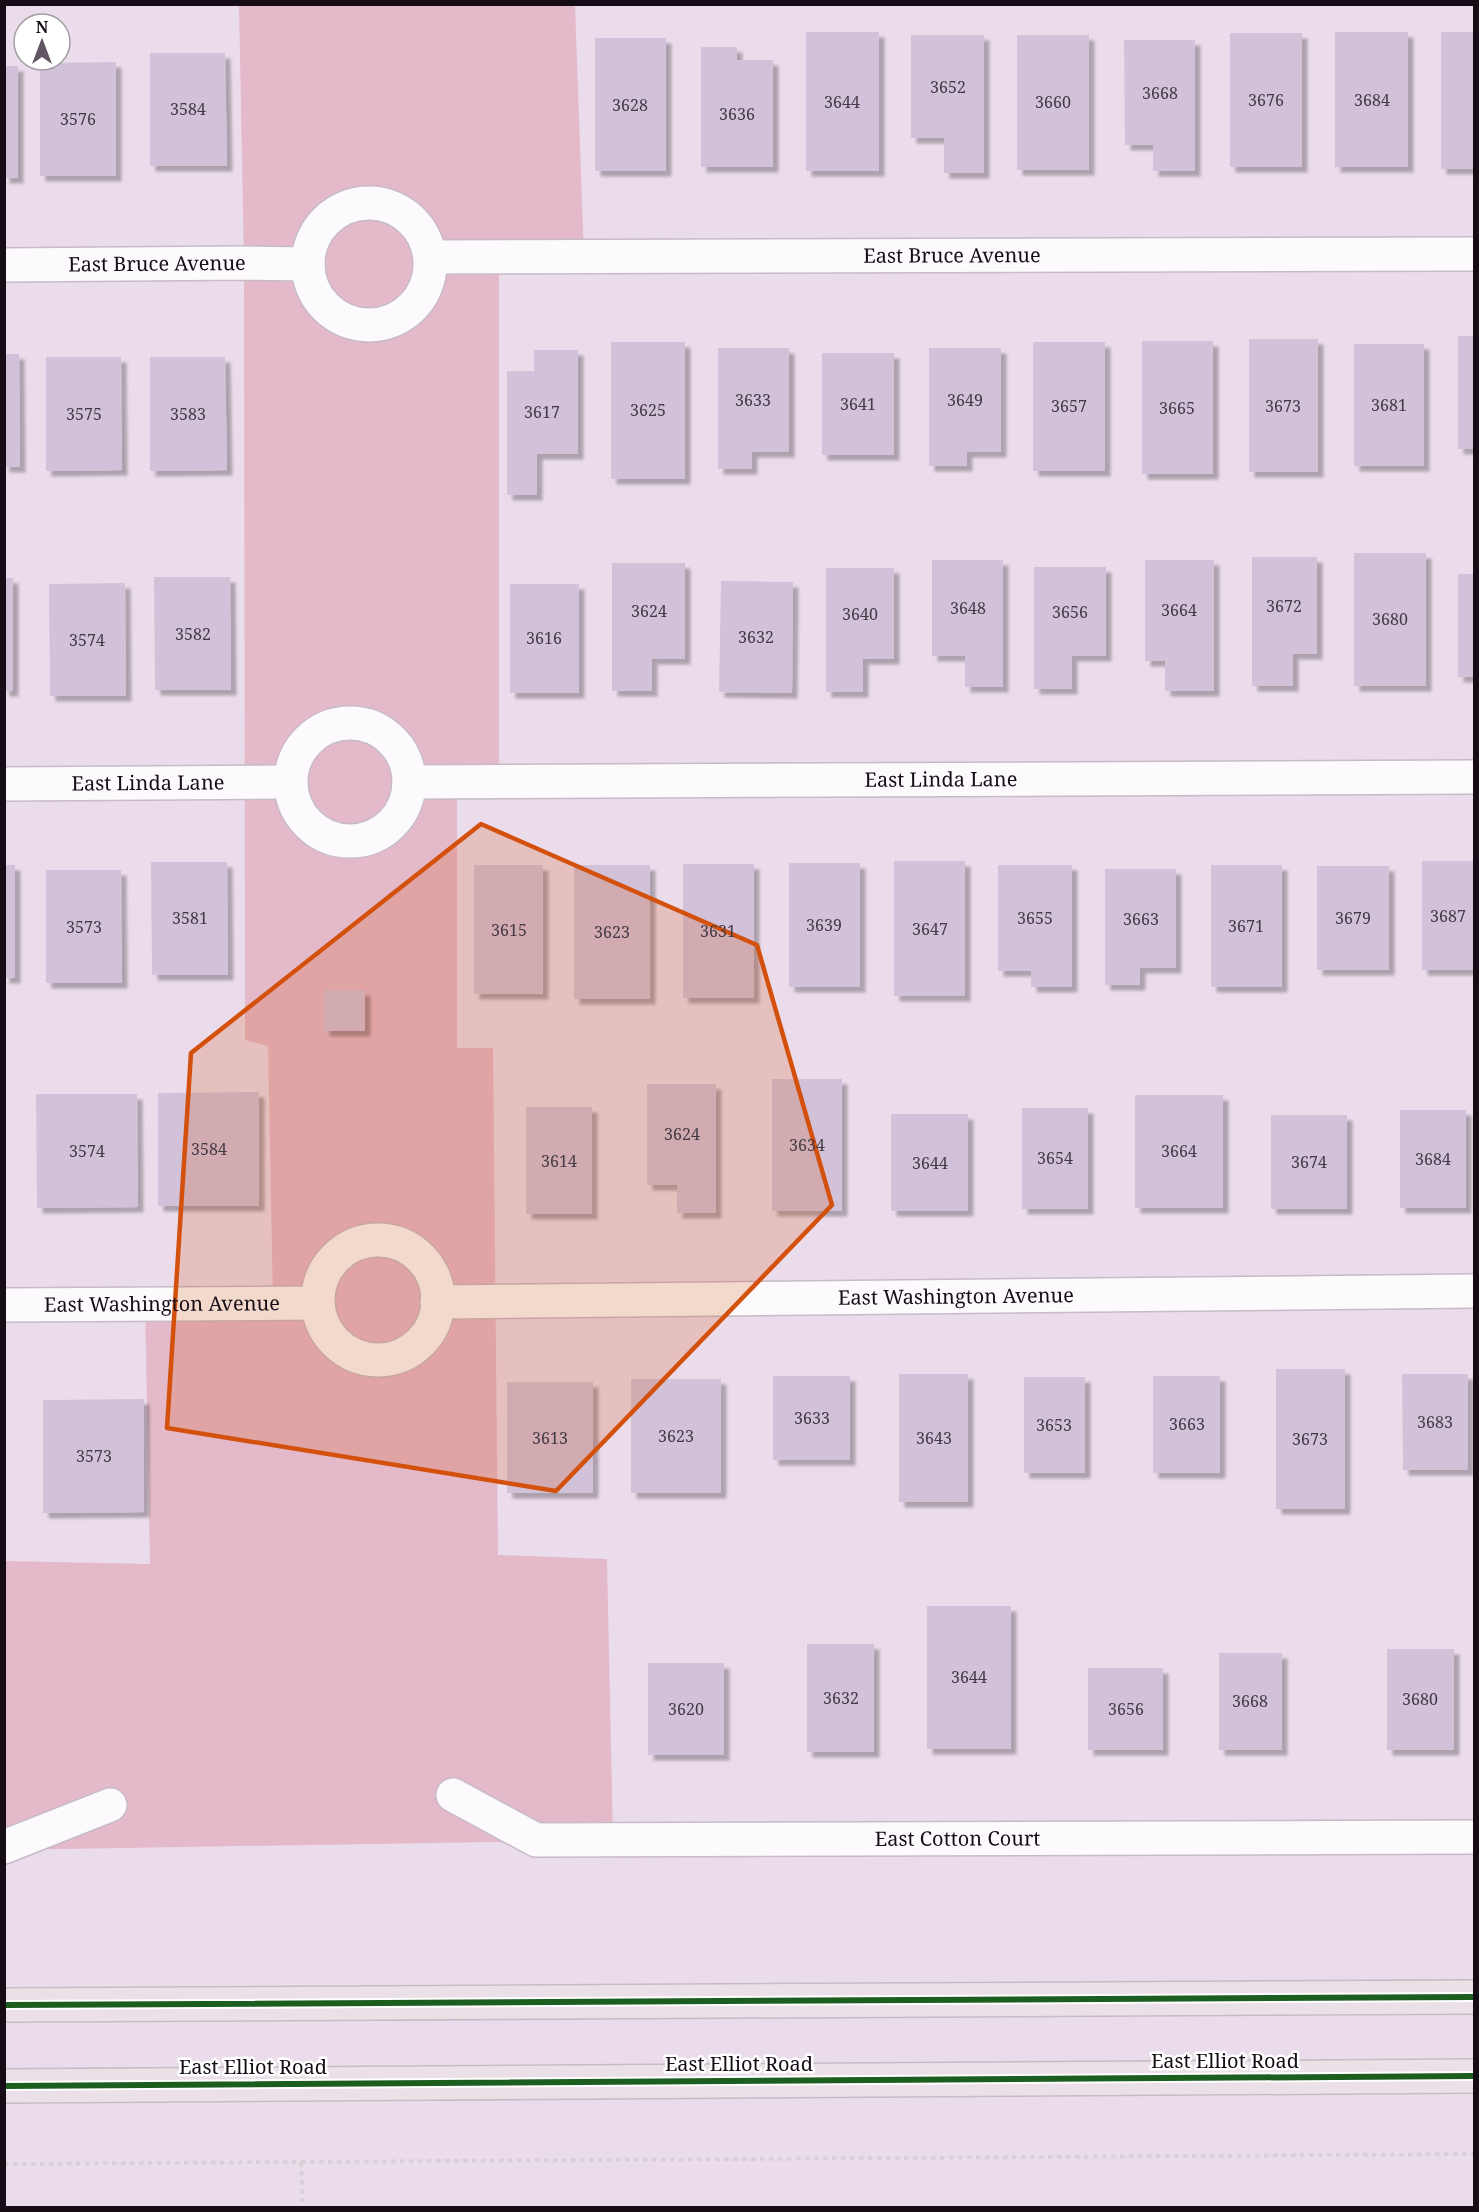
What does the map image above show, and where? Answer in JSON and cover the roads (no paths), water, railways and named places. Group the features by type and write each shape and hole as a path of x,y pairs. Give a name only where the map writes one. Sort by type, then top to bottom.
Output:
{"main road":[{"path":"4,2005 1474,1997"},
{"name":"East Elliot Road","path":"4,2085 1474,2076"}],"street":[{"path":"357,204 379,204 408,216 422,232 430,257 429,278 419,299 408,311 378,325 358,324 338,316 321,302 309,280 308,264 312,241 324,222 336,212 357,204"},
{"name":"East Bruce Avenue","path":"430,257 1474,254"},
{"name":"East Bruce Avenue","path":"4,265 308,264"},
{"path":"338,723 358,723 381,730 398,746 409,770 409,782 409,791 404,806 393,822 381,832 365,839 344,841 326,836 306,821 295,805 290,782 299,749 316,733 338,723"},
{"name":"East Linda Lane","path":"409,782 1474,777"},
{"name":"East Linda Lane","path":"4,784 290,782"},
{"path":"386,1240 408,1247 426,1262 436,1283 437,1309 431,1329 419,1344 402,1355 383,1360 359,1357 343,1349 326,1330 318,1303 323,1274 340,1252 362,1241 386,1240"},
{"name":"East Washington Avenue","path":"437,1302 1474,1291"},
{"name":"East Washington Avenue","path":"4,1305 318,1303"},
{"name":"East Cotton Court","path":"453,1795 536,1840 1474,1837"},
{"path":"4,1847 110,1805"}]}
